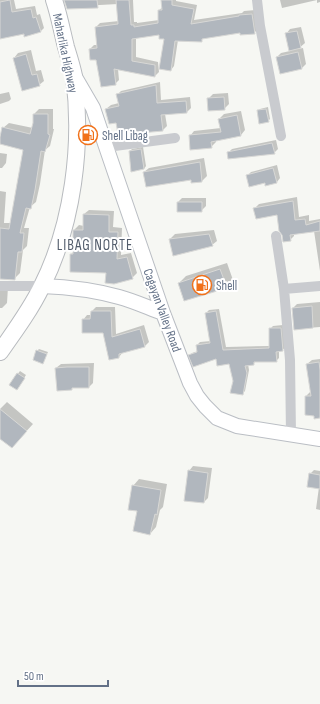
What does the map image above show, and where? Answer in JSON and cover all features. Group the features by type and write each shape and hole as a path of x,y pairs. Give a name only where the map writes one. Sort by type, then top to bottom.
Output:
{"highway":[{"name":"Maharlika Highway","path":"0,352 24,317 42,286 55,256 69,206 74,180 77,118 73,75 54,0"}],"main road":[{"name":"Cagayan Valley Road","path":"73,75 93,108 163,313 190,383 204,406 217,418 237,426 320,439"},
{"path":"42,286 68,287 121,297 163,313"}],"street":[{"path":"257,0 260,26 281,136"},
{"path":"107,147 175,138"},
{"path":"276,236 284,289 290,360 291,435"},
{"path":"0,286 42,286"},
{"path":"284,289 320,286"}],"building":[{"path":"10,0 12,12 31,9 33,18 36,17 41,32 24,37 24,34 0,39 0,2"},
{"path":"64,0 97,0 98,8 67,9"},
{"path":"116,0 129,0 131,25 134,25 134,27 158,23 158,10 162,10 161,0 172,0 172,5 194,9 191,24 252,14 255,34 240,35 240,33 202,39 202,42 175,41 171,71 159,69 164,39 159,39 159,35 132,39 132,61 155,65 155,77 114,69 116,85 101,87 96,60 90,60 89,49 97,48 95,27 118,24"},
{"path":"297,31 301,48 289,51 285,33"},
{"path":"298,52 302,69 280,74 276,57"},
{"path":"26,54 32,75 37,74 40,86 22,91 13,58"},
{"path":"156,85 157,103 186,101 187,113 161,115 163,131 140,133 140,136 119,139 116,123 109,124 105,109 119,106 116,94"},
{"path":"224,97 225,110 208,111 207,98"},
{"path":"266,109 269,122 259,124 257,110"},
{"path":"33,114 48,114 48,134 50,135 45,152 41,151 31,209 26,208 20,233 24,233 22,252 18,252 15,280 0,279 0,228 9,229 23,150 0,144 2,127 30,134 33,123"},
{"path":"237,115 241,136 211,142 212,148 190,150 189,135 221,132 218,119"},
{"path":"272,143 275,154 228,159 227,152"},
{"path":"141,149 144,169 131,172 129,151"},
{"path":"200,162 202,182 191,183 191,180 146,187 143,172"},
{"path":"273,168 277,183 265,186 265,183 249,187 246,175"},
{"path":"293,201 295,220 305,219 306,225 320,221 320,231 290,235 291,241 283,242 282,235 279,231 277,215 256,219 253,208"},
{"path":"177,202 202,202 202,212 177,212"},
{"path":"83,214 109,215 109,232 118,232 117,259 127,257 133,279 114,284 105,283 106,273 70,272 70,254 73,254 73,230 83,230"},
{"path":"209,234 213,246 173,256 169,239"},
{"name":"Shell","path":"220,269 227,288 184,301 178,283"},
{"path":"312,306 313,328 294,330 292,308"},
{"path":"91,311 111,311 112,337 140,329 145,347 119,354 119,358 109,360 103,333 82,333 82,319 90,319"},
{"path":"216,311 223,350 269,348 269,328 281,328 283,351 276,352 277,362 254,362 254,365 245,366 247,373 243,395 230,393 233,381 229,364 217,366 216,359 193,367 188,355 197,352 196,345 210,343 205,313"},
{"path":"36,350 47,354 43,364 33,360"},
{"path":"319,362 320,418 314,419 314,416 305,415 305,396 311,396 306,364"},
{"path":"89,367 89,388 72,388 72,390 57,391 55,368"},
{"path":"17,373 25,378 17,390 9,385"},
{"path":"0,409 27,431 12,448 0,439"},
{"path":"188,470 208,473 204,503 184,501"},
{"path":"309,473 320,475 320,489 307,487"},
{"path":"132,485 161,490 157,515 155,514 150,535 133,531 137,511 128,510"}],"place":[{"name":"Shell Libag","path":"88,135"},
{"name":"Shell","path":"202,285"}],"district":[{"name":"LIBAG NORTE","path":"95,245"}]}
